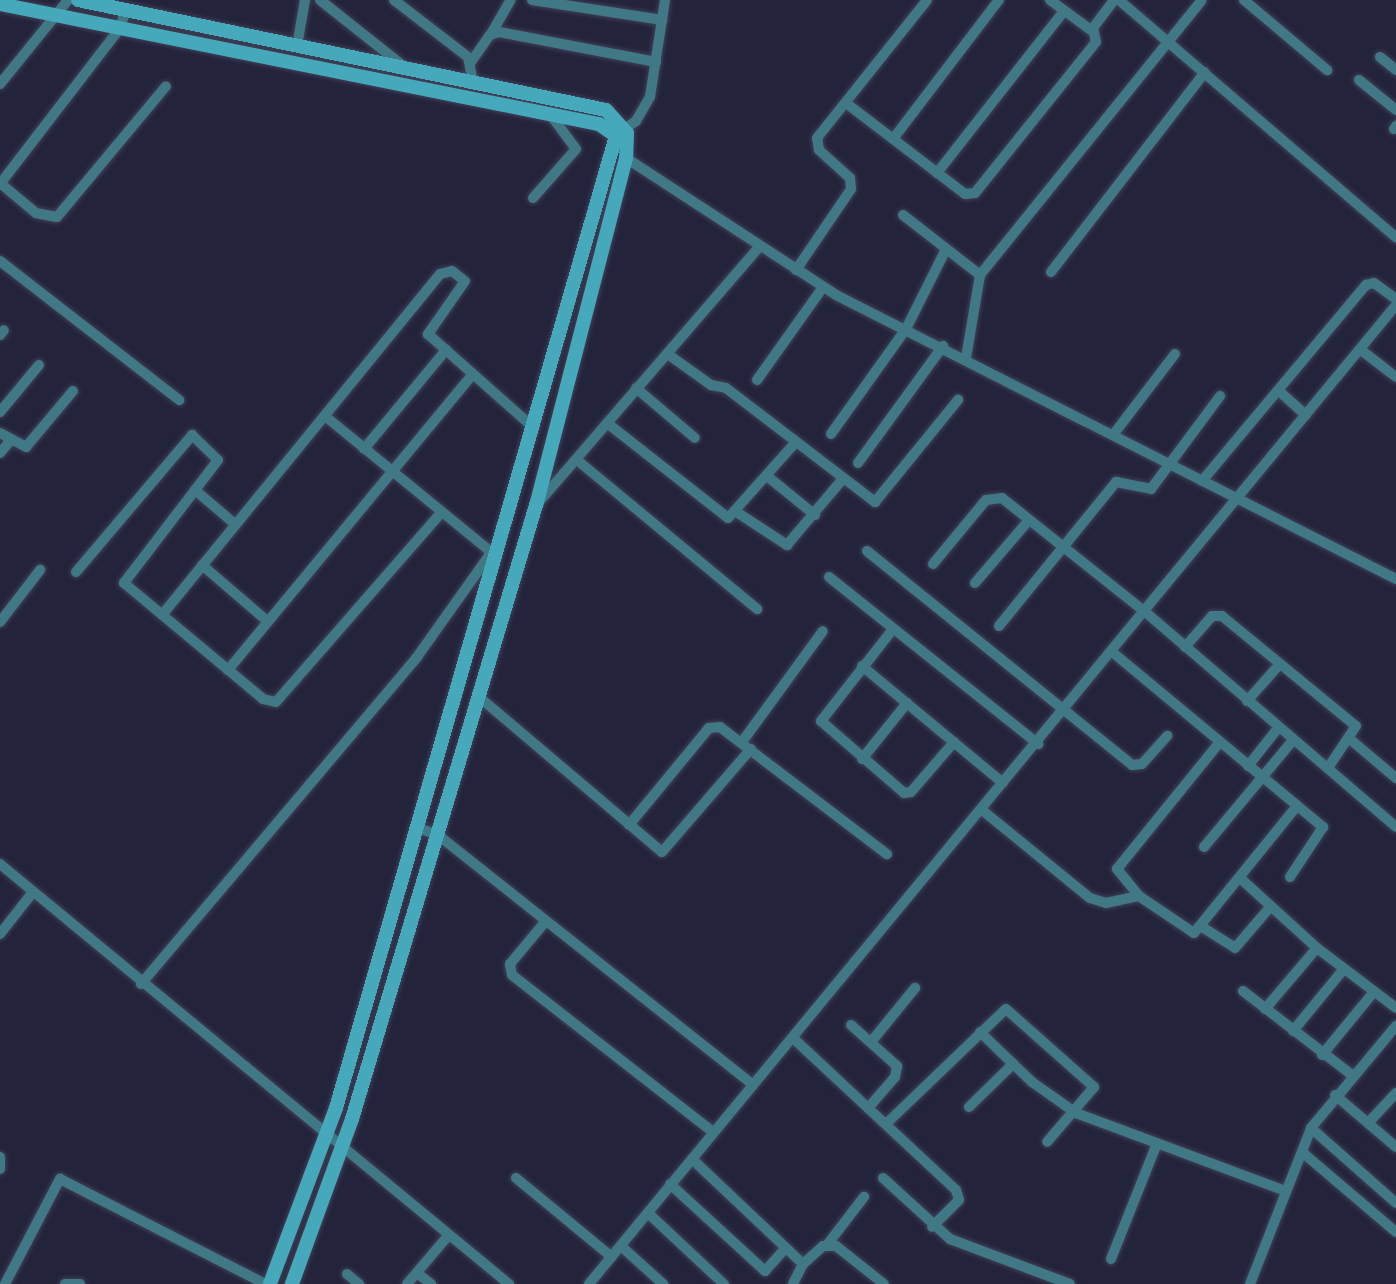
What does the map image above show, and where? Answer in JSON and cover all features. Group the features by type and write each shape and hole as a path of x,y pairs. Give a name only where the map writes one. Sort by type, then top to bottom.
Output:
{"main road":[{"path":"78,0 606,110 621,132 626,158 527,536 342,1148 292,1284"},
{"path":"0,4 599,124 621,132"},
{"path":"383,80 387,65"},
{"path":"268,1284 327,1135 418,828 494,555 505,531 621,132"},
{"path":"505,531 527,536"}],"street":[{"path":"0,85 68,0"},
{"path":"297,46 305,0"},
{"path":"320,0 406,69"},
{"path":"394,0 471,62"},
{"path":"532,0 662,20"},
{"path":"621,132 647,104 665,0"},
{"path":"796,270 851,189 850,178 817,145 846,103 927,0"},
{"path":"894,139 999,0"},
{"path":"846,103 965,194 979,190 1096,42 1092,31 1050,0"},
{"path":"1092,31 1117,0 1170,41 1396,237"},
{"path":"966,358 980,275 1202,0"},
{"path":"1244,0 1328,70"},
{"path":"473,82 471,62 491,34 509,1"},
{"path":"125,10 120,28 0,184 36,213 57,217 166,86"},
{"path":"937,173 1064,11"},
{"path":"491,34 656,62"},
{"path":"1380,57 1396,70"},
{"path":"1051,272 1205,72"},
{"path":"1359,80 1396,110"},
{"path":"533,198 576,149 550,114"},
{"path":"626,158 823,287 1396,579"},
{"path":"903,215 945,251 980,275"},
{"path":"536,505 636,388 669,355 760,246"},
{"path":"831,434 906,329 945,251"},
{"path":"0,261 179,400"},
{"path":"162,615 433,281 452,271 464,277 463,286 428,332 534,429"},
{"path":"1202,481 1366,285 1374,283 1396,299"},
{"path":"757,380 823,287"},
{"path":"589,1284 1038,744 1143,610 1396,305"},
{"path":"858,463 943,346"},
{"path":"364,449 446,350"},
{"path":"1361,350 1396,377"},
{"path":"1113,435 1175,354"},
{"path":"669,355 711,385 726,388 870,501 882,499 958,400"},
{"path":"0,412 39,365"},
{"path":"228,670 473,374"},
{"path":"636,388 695,438"},
{"path":"0,433 10,441 26,447 73,391"},
{"path":"1279,391 1306,415"},
{"path":"999,626 1116,482 1148,492 1167,463 1220,396"},
{"path":"141,984 416,657 494,555 326,416"},
{"path":"607,423 702,502 728,518 738,513 795,443"},
{"path":"76,572 190,435 218,458 124,579 162,615 263,699 282,700 441,513"},
{"path":"0,453 10,441"},
{"path":"577,460 757,609"},
{"path":"767,476 815,515"},
{"path":"738,513 787,545 842,480"},
{"path":"195,490 235,524"},
{"path":"933,564 990,497 1002,498 1143,610 1396,827"},
{"path":"975,583 1029,520"},
{"path":"867,551 1063,712 1138,766 1167,736"},
{"path":"202,565 267,621"},
{"path":"0,622 40,570"},
{"path":"829,577 1038,744"},
{"path":"1185,647 1217,615 1356,726 1351,740 1328,768"},
{"path":"893,629 821,721 862,759 907,793 954,743"},
{"path":"742,742 823,631"},
{"path":"1111,651 1324,830 1290,877"},
{"path":"1247,701 1279,665"},
{"path":"862,666 1003,783"},
{"path":"478,696 654,848 666,850 751,749"},
{"path":"862,759 907,704"},
{"path":"629,825 709,728 720,727 887,854"},
{"path":"1248,766 1278,728"},
{"path":"1204,847 1293,740"},
{"path":"1351,740 1396,778"},
{"path":"1219,743 1117,869 1139,896 1190,932 1202,927 1297,806"},
{"path":"982,810 1090,898 1106,903 1139,896"},
{"path":"418,828 438,835 752,1085"},
{"path":"0,864 141,984 509,1284"},
{"path":"1240,878 1343,970 1396,1008"},
{"path":"0,934 33,892"},
{"path":"1202,927 1235,948 1271,906"},
{"path":"545,922 510,964 512,975 713,1132"},
{"path":"1265,1009 1317,948"},
{"path":"1293,1031 1343,970"},
{"path":"871,1042 915,989"},
{"path":"1244,992 1352,1076"},
{"path":"1322,1055 1373,993"},
{"path":"888,1122 1000,1011 1009,1011 1094,1087 1076,1113 1047,1142"},
{"path":"851,1025 898,1071 870,1106"},
{"path":"1250,1284 1311,1128 1335,1095 1396,1026"},
{"path":"980,1032 1013,1063 1076,1113 1156,1146 1286,1191"},
{"path":"793,1038 888,1122 960,1196 932,1227"},
{"path":"969,1107 1013,1063"},
{"path":"1369,1122 1396,1093"},
{"path":"1335,1095 1396,1147"},
{"path":"1311,1128 1396,1203"},
{"path":"1111,1259 1156,1146"},
{"path":"1302,1152 1396,1232"},
{"path":"0,1157 0,1169"},
{"path":"692,1159 803,1264"},
{"path":"516,1178 612,1257"},
{"path":"883,1178 932,1227 950,1240 1070,1284"},
{"path":"5,1284 61,1179 268,1284"},
{"path":"670,1184 765,1272 786,1248"},
{"path":"793,1284 803,1264 827,1245 864,1197"},
{"path":"648,1213 724,1284"},
{"path":"407,1284 448,1236"},
{"path":"827,1245 836,1246 884,1284"},
{"path":"621,1246 663,1284"},
{"path":"416,1273 432,1284"},
{"path":"347,1274 359,1284"},
{"path":"65,1284 80,1284"}]}
